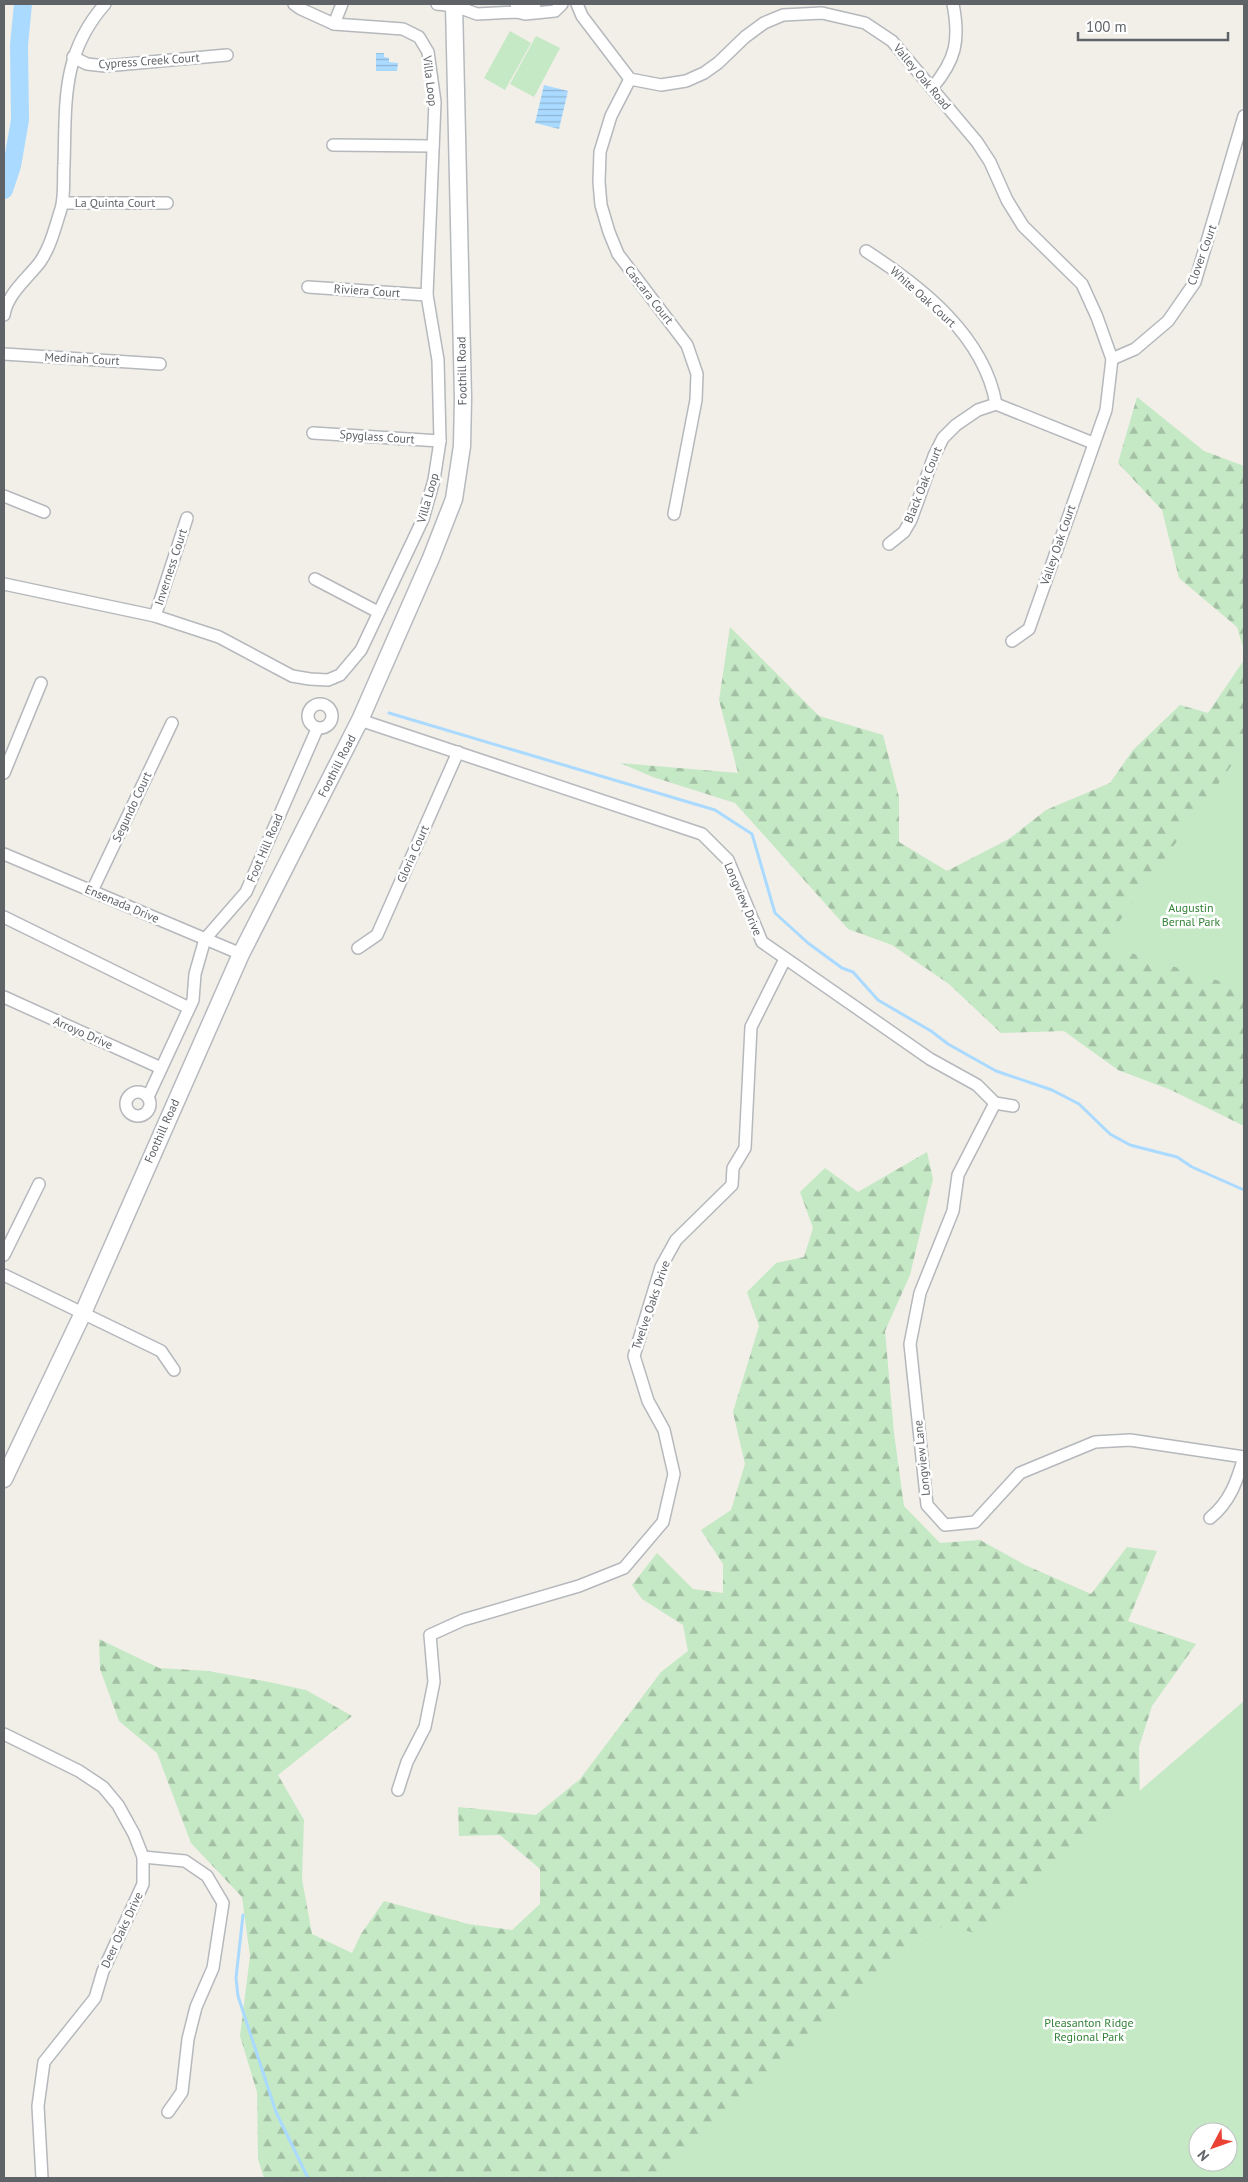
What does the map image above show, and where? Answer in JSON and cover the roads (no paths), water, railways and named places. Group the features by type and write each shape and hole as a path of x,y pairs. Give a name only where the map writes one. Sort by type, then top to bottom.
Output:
{"main road":[{"name":"Foothill Road","path":"4,1479 83,1313 241,954 360,720 431,558 454,498 462,446 454,5"}],"street":[{"path":"4,315 15,292 40,261 52,239 63,203 66,85 80,39 95,15 105,4"},
{"name":"Villa Loop","path":"4,584 155,616 219,637 292,676 328,680 340,675 361,650 424,519 434,480 440,441 438,360 427,294 435,102 428,52 419,37 404,29 334,24 294,4"},
{"path":"334,24 342,4"},
{"path":"437,4 454,5 477,14 535,4"},
{"path":"545,4 552,4"},
{"path":"516,7 525,14 555,11 562,4"},
{"path":"577,4 582,16 630,80"},
{"path":"932,88 947,71 956,45 956,20 953,4"},
{"name":"Valley Oak Road","path":"630,80 661,84 686,81 704,74 745,37 764,23 783,15 822,13 865,23 892,41 982,148 1007,200 1023,226 1082,284 1097,317 1112,359 1106,410 1093,443"},
{"name":"Cypress Creek Court","path":"73,58 87,64 105,66 227,55"},
{"name":"Cascara Court","path":"630,80 611,116 600,152 599,182 601,204 618,254 682,339 697,374 696,400 674,514"},
{"name":"Clover Court","path":"1112,359 1135,350 1168,321 1195,282 1244,116"},
{"path":"333,145 433,146"},
{"name":"La Quinta Court","path":"63,203 167,203"},
{"name":"White Oak Court","path":"866,251 896,271 946,315 972,345 985,365 993,386 996,404"},
{"name":"Riviera Court","path":"308,287 427,294"},
{"name":"Medinah Court","path":"4,354 160,364"},
{"path":"996,404 1093,443"},
{"name":"Black Oak Court","path":"889,544 904,532 911,520 934,456 943,438 956,425 978,410 996,404"},
{"name":"Spyglass Court","path":"313,433 440,441"},
{"name":"Valley Oak Court","path":"1012,641 1029,629 1093,443"},
{"path":"4,496 44,512"},
{"name":"Inverness Court","path":"155,616 187,518"},
{"path":"314,579 378,612"},
{"path":"4,773 41,683"},
{"name":"Longview Drive","path":"360,720 702,834 728,860 762,942 930,1059 977,1085 995,1103"},
{"name":"Segundo Court","path":"92,891 172,723"},
{"name":"Foot Hill Road","path":"148,1097 193,1000 195,974 205,939 246,892 317,729"},
{"name":"Gloria Court","path":"358,948 377,935 458,752"},
{"name":"Ensenada Drive","path":"4,854 241,954"},
{"path":"4,917 189,1008"},
{"name":"Twelve Oaks Drive","path":"398,1790 407,1762 425,1727 434,1682 430,1635 464,1620 579,1586 624,1568 663,1522 674,1474 664,1430 648,1401 634,1356 661,1267 676,1240 732,1186 734,1168 745,1148 751,1027 785,959"},
{"name":"Arroyo Drive","path":"4,997 161,1068"},
{"path":"995,1103 1013,1106"},
{"name":"Longview Lane","path":"995,1103 958,1175 952,1211 920,1293 910,1344 927,1505 945,1525 975,1522 1020,1473 1095,1442 1130,1440 1244,1457"},
{"path":"4,1255 38,1184"},
{"path":"4,1275 161,1352 174,1370"},
{"path":"1210,1518 1230,1496 1244,1457"},
{"name":"Deer Oaks Drive","path":"4,1734 79,1771 104,1787 118,1805 134,1834 143,1858 143,1884 103,1971 95,1998 44,2062 38,2106 42,2178"},
{"path":"143,1858 185,1861 207,1876 222,1903 213,1968 196,2007 188,2039 182,2092 168,2112"}],"water":[{"path":"376,53 384,53 384,57 389,58 389,62 398,63 397,71 376,71"},
{"path":"544,85 568,91 559,129 535,123"}],"waterway":[{"path":"4,190 12,166 20,120 19,45 23,4"},
{"path":"389,713 715,810 752,834 775,913 808,943 842,968 853,972 878,1000 931,1031 948,1044 996,1071 1052,1090 1079,1104 1110,1134 1130,1145 1177,1157 1192,1167 1244,1190"},
{"path":"243,1915 236,1978 238,1996 276,2112 308,2178"}],"tunnel":[{"path":"535,4 545,4"}],"park label":[{"name":"Augustin Bernal Park","path":"1191,915"},
{"name":"Pleasanton Ridge Regional Park","path":"1089,2030"}]}
